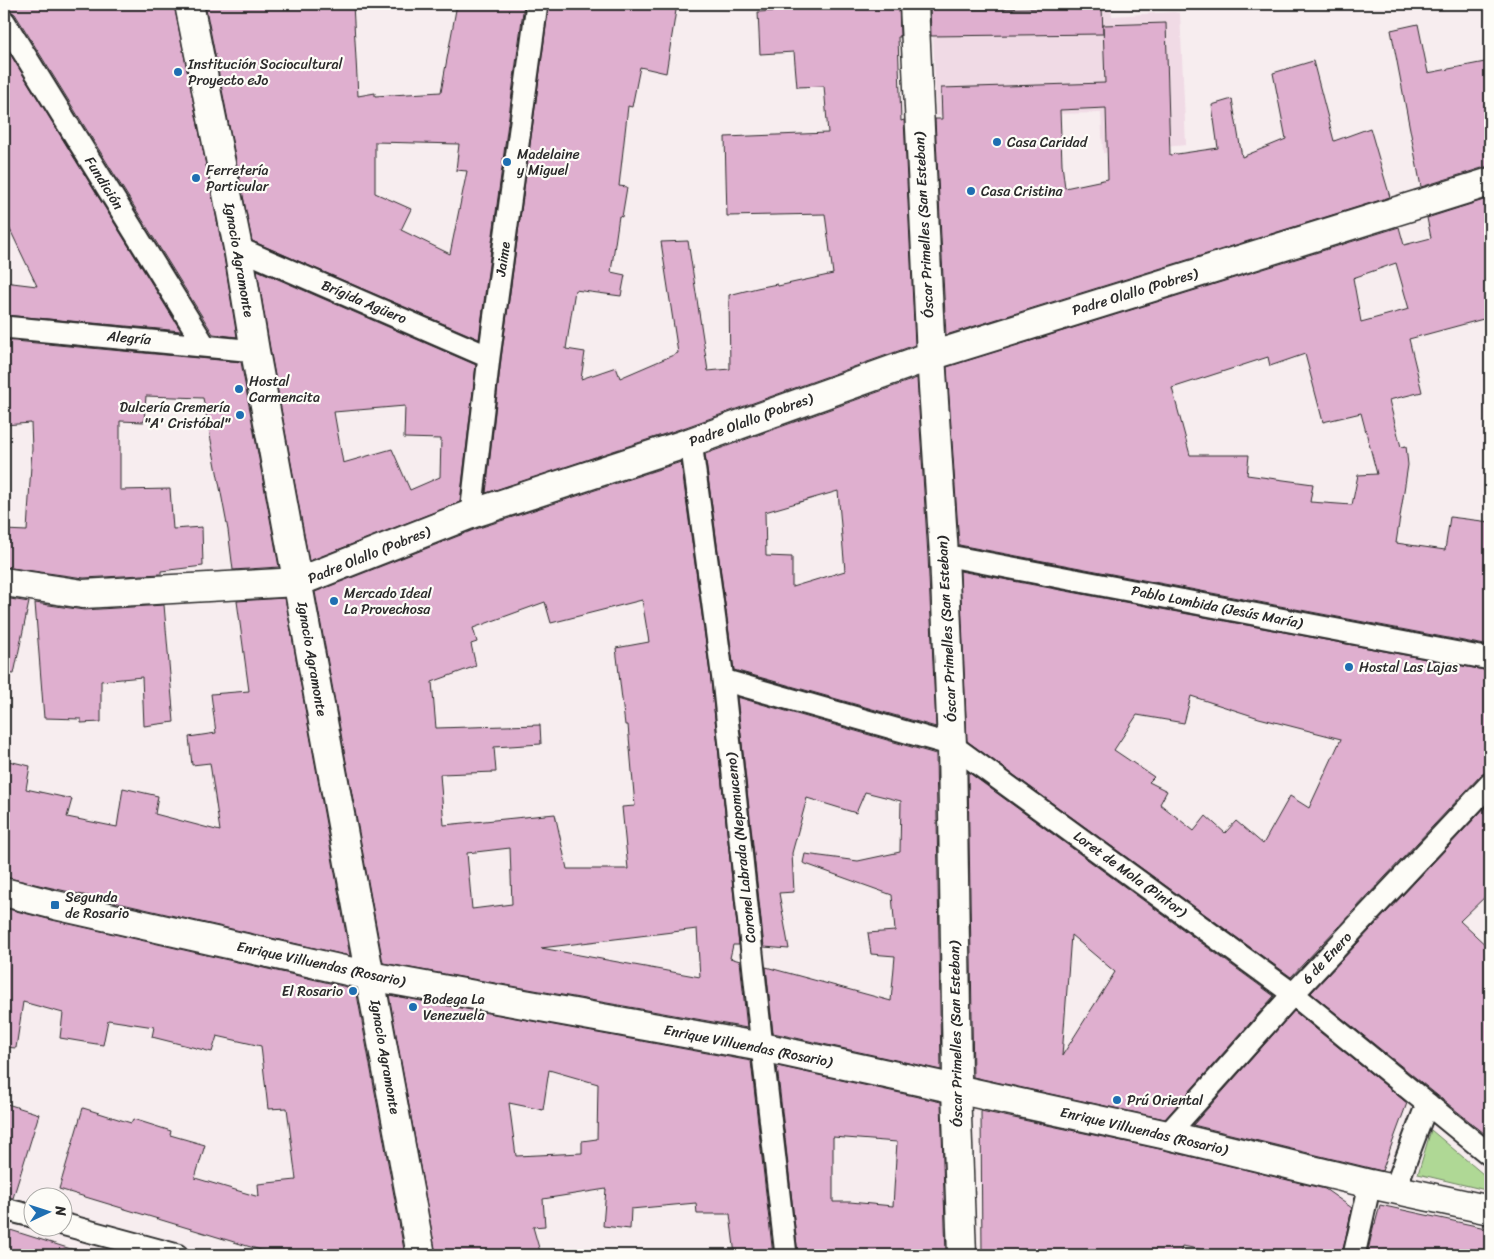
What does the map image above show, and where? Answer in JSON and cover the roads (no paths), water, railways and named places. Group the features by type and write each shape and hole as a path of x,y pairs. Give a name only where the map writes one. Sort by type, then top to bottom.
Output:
{"main road":[{"name":"Ignacio Agramonte","path":"190,4 238,248 255,351 422,1255"},
{"name":"Óscar Primelles (San Esteban)","path":"914,4 931,356 944,555 952,745 956,1089 962,1255"},
{"name":"Padre Olallo (Pobres)","path":"4,582 83,594 298,582 472,514 691,442 931,356 1490,182"},
{"name":"Enrique Villuendas (Rosario)","path":"4,892 370,976 762,1048 956,1089 1167,1135 1383,1187 1490,1210"}],"street":[{"name":"Jaime","path":"472,514 490,357 537,4"},
{"name":"Fundición","path":"4,21 205,346"},
{"name":"Brígida Agüero","path":"238,248 490,357"},
{"name":"Alegría","path":"4,326 255,351"},
{"name":"Coronel Labrada (Nepomuceno)","path":"691,442 723,680 786,1255"},
{"name":"Pablo Lombida (Jesús María)","path":"944,555 1490,659"},
{"name":"Loret de Mola (Pintor)","path":"723,680 952,745 1293,994 1490,1155"},
{"name":"6 de Enero","path":"1167,1135 1293,994 1490,784"},
{"path":"1354,1255 1383,1187 1428,1104"},
{"path":"4,1209 22,1214"},
{"path":"72,1227 177,1255"}],"place":[{"name":"Institución Sociocultural Proyecto eJo","path":"178,72"},
{"name":"Casa Caridad","path":"997,142"},
{"name":"Madelaine y Miguel","path":"507,162"},
{"name":"Ferretería Particular","path":"196,178"},
{"name":"Casa Cristina","path":"971,191"},
{"name":"Hostal Carmencita","path":"239,389"},
{"name":"Dulcería Cremería \"A' Cristóbal\"","path":"240,415"},
{"name":"Mercado Ideal La Provechosa","path":"334,601"},
{"name":"Hostal Las Lajas","path":"1349,667"},
{"name":"Segunda de Rosario","path":"55,905"},
{"name":"El Rosario","path":"353,991"},
{"name":"Bodega La Venezuela","path":"413,1007"},
{"name":"Prú Oriental","path":"1117,1100"}]}
